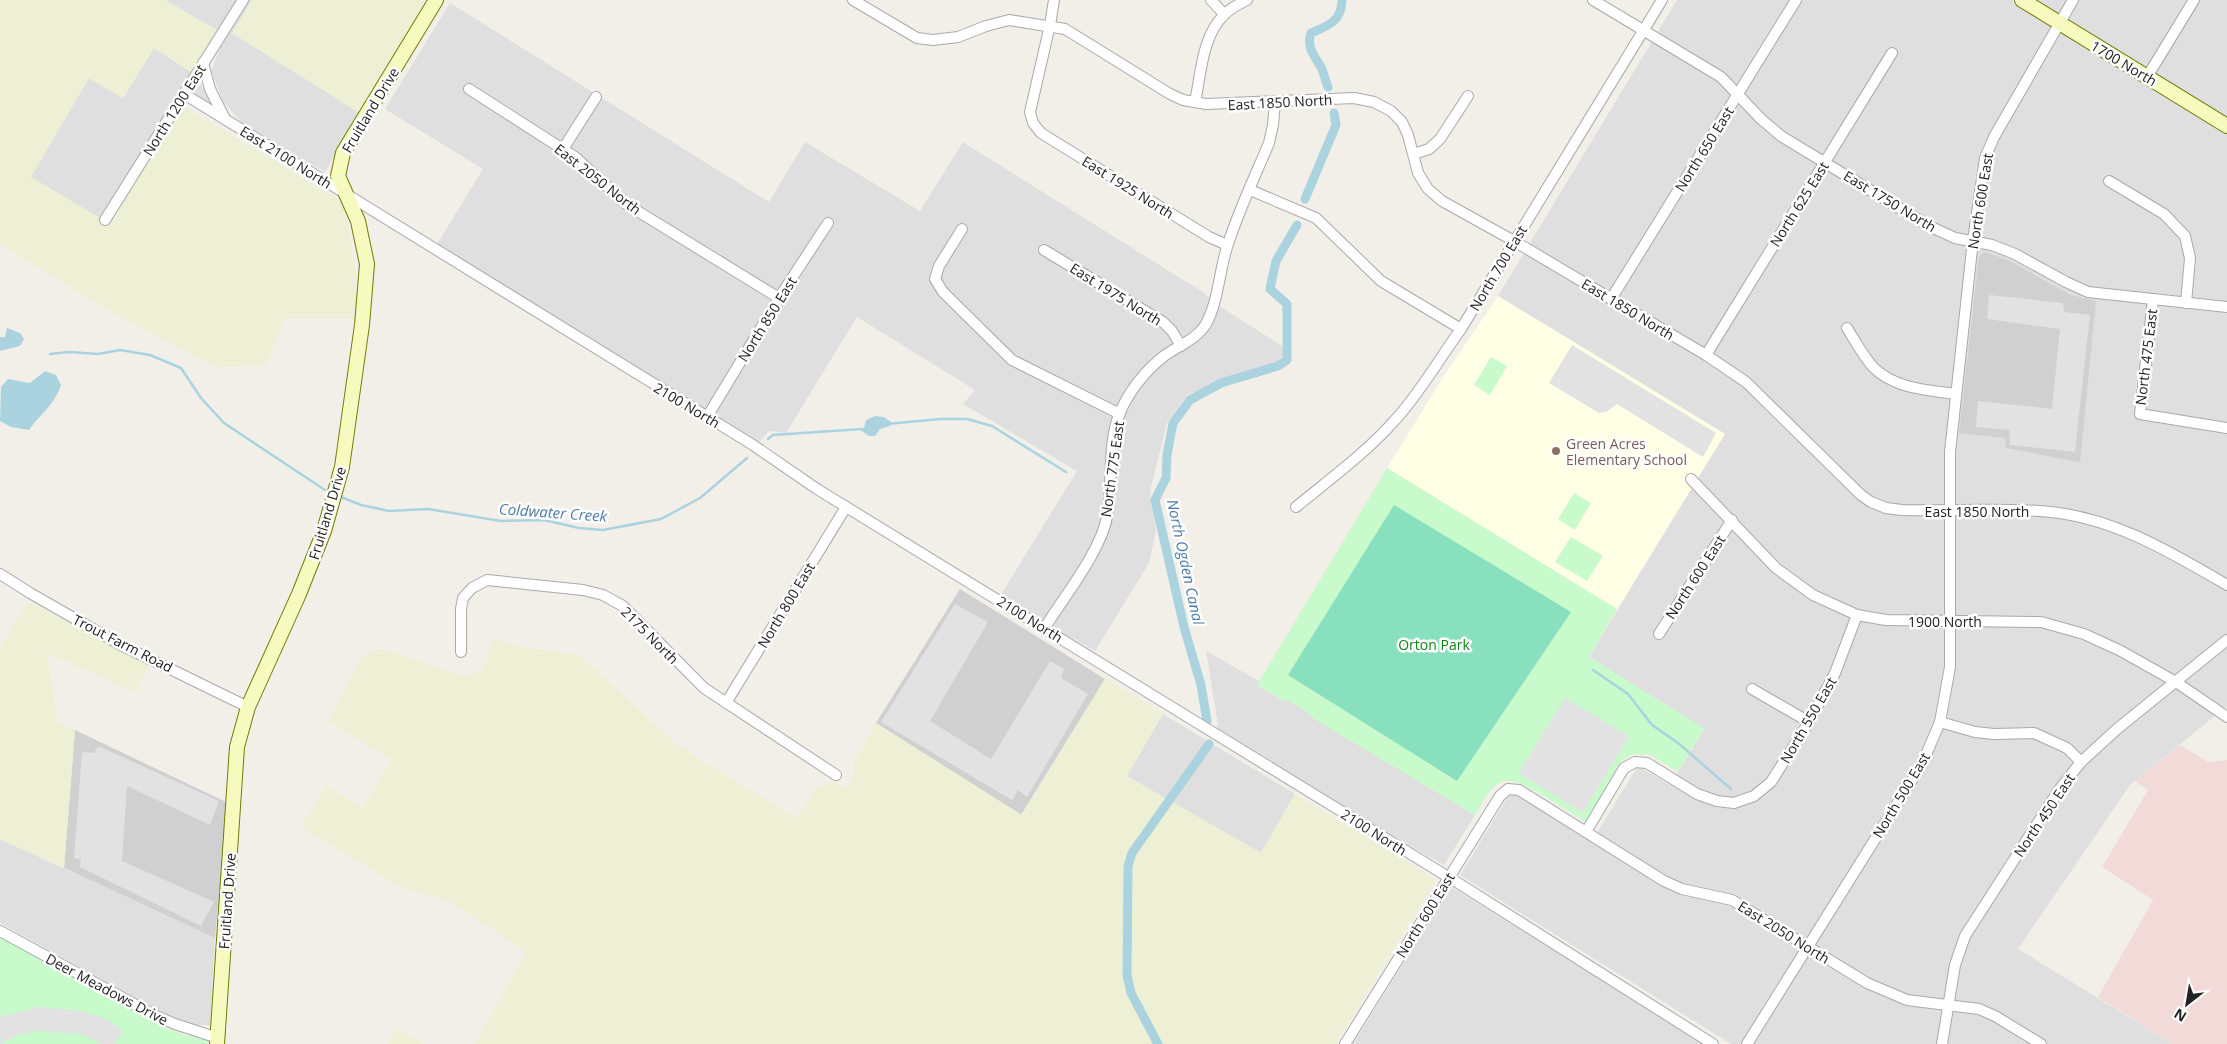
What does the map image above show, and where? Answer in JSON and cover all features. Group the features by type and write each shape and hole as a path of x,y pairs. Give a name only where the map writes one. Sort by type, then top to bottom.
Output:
{"street":[{"name":"North 1200 East","path":"105,220 243,0"},
{"name":"Fruitland Drive","path":"218,1041 237,747 248,707 299,594 324,531 342,467 362,325 366,264 358,221 338,176 343,153 436,0"},
{"name":"East 1850 North","path":"853,0 917,38 933,40 958,36 1009,20 1065,28 1170,94 1195,102 1218,105 1354,98 1374,102 1390,111 1402,122 1414,154 1418,173 1428,189 1442,202 1514,241 1706,355 1746,382 1846,482 1871,502 1886,508 1902,510 2041,511 2078,517 2134,535 2163,547 2227,585"},
{"path":"1050,26 1054,0"},
{"path":"1211,0 1224,14"},
{"path":"1195,102 1211,35 1224,14 1246,0"},
{"name":"East 1750 North","path":"1593,0 1721,78 1739,93 1761,119 1781,136 1929,226 1955,238 1992,245 2015,254 2088,292 2227,307"},
{"name":"North 700 East","path":"1296,507 1375,442 1397,418 1461,329 1662,0"},
{"name":"North 650 East","path":"1611,299 1796,0"},
{"name":"1700 North","path":"2022,0 2227,126"},
{"name":"North 600 East","path":"1956,394 1973,240 1985,158 1994,137 2061,24 2073,0"},
{"path":"2147,76 2194,0"},
{"name":"East 1925 North","path":"1050,26 1030,112 1033,123 1041,133 1209,237 1227,245"},
{"name":"North 625 East","path":"1706,355 1892,53"},
{"name":"East 2100 North","path":"203,63 210,89 225,120"},
{"name":"East 2050 North","path":"469,89 575,157 626,204 779,298"},
{"name":"East 2100 North","path":"184,94 346,195"},
{"path":"1414,154 1429,149 1440,139 1468,96"},
{"path":"563,150 596,97"},
{"name":"North 775 East","path":"1044,629 1101,536 1107,518 1114,437 1120,414 1130,393 1148,370 1194,337 1205,326 1213,310 1227,245 1269,143 1275,102"},
{"path":"2109,181 2164,214 2185,236 2190,258 2186,303"},
{"path":"1250,190 1316,218 1381,282 1461,329"},
{"name":"2100 North","path":"346,195 707,417 846,507 1449,878 1713,1044"},
{"name":"North 850 East","path":"707,417 779,298 828,223"},
{"path":"962,229 939,266 935,278 943,292 1012,360 1027,370 1120,414"},
{"name":"East 1975 North","path":"1044,250 1163,322 1181,346"},
{"name":"North 475 East","path":"2153,300 2140,414 2227,428"},
{"path":"1847,328 1872,366 1888,379 1910,388 1956,394"},
{"name":"North 500 East","path":"1747,1044 1922,764 1940,722 1950,667 1950,452 1956,394"},
{"name":"1900 North","path":"1691,479 1776,568 1813,595 1857,615 1886,620 2041,622 2084,634 2121,651 2176,682 2227,717"},
{"name":"North 800 East","path":"726,703 846,507"},
{"name":"North 600 East","path":"1659,634 1732,520"},
{"name":"Trout Farm Road","path":"0,574 121,645 248,707"},
{"name":"2175 North","path":"461,652 461,609 463,598 472,588 487,580 583,590 603,595 623,606 704,688 836,775"},
{"name":"North 550 East","path":"1586,832 1624,768 1635,762 1647,763 1697,794 1717,801 1734,803 1754,796 1771,782 1809,722 1835,673 1857,615"},
{"name":"North 450 East","path":"1942,1044 1955,965 1965,936 2059,790 2081,762 2117,729 2227,640"},
{"path":"1752,688 1809,722"},
{"path":"1940,722 1975,732 1994,734 2034,733 2067,748 2081,762"},
{"name":"North 600 East","path":"1345,1044 1500,796 1508,789"},
{"name":"East 2050 North","path":"1508,789 1519,790 1664,881 1682,889 1732,900 1867,983 1887,993 1907,1000 1979,1009 1995,1016 2041,1044"},
{"name":"Deer Meadows Drive","path":"0,931 154,1015 218,1041"}],"shaded area":[{"path":"0,0 165,0 220,32 194,74 154,48 123,98 89,78 31,177 110,224 183,106 343,202 351,242 356,283 357,301 354,318 284,318 267,365 215,367 110,311 0,244"},
{"path":"165,0 252,0 232,33 360,113 325,172 243,124 223,101 211,71 220,48 220,32"},
{"path":"252,0 428,0 360,113 232,33"},
{"path":"1677,0 2012,0 2227,131 2227,706 2130,785 2018,949 2173,1044 1731,1044 1460,875 1511,792 1592,841 1638,766 1670,785 1704,729 1589,657 1725,434 1498,296"},
{"path":"2034,0 2227,0 2227,118"},
{"path":"450,3 769,202 805,142 920,211 963,142 1201,291 1224,309 1287,349 1279,361 1187,395 1167,423 1150,491 1156,531 1149,563 1095,651 1000,596 1077,471 963,404 975,390 857,317 786,433 769,431 758,443 437,244 483,169 385,109"},
{"path":"154,48 194,74 218,112 190,95 110,224 30,177 89,78 123,98"},
{"path":"1985,252 2010,261 2071,295 2096,301 2080,462 2006,448 2005,438 1959,433 1979,256"},
{"path":"1989,295 2063,303 2064,312 2090,315 2075,452 2010,445 2009,430 1976,427 1978,401 2052,409 2060,329 1987,319"},
{"name":"Green Acres Elementary School","path":"1498,296 1725,434 1617,609 1387,468 1442,379"},
{"path":"1572,345 1716,433 1703,457 1617,404 1606,412 1599,413 1549,383"},
{"path":"960,589 1105,679 1021,815 876,723"},
{"path":"28,601 149,665 135,692 47,653 58,723 75,730 64,868 0,839 0,649"},
{"path":"955,604 988,622 930,721 991,759 1050,661 1064,669 1061,678 1088,694 1027,797 1018,790 1012,800 881,722"},
{"path":"499,639 513,646 580,655 669,738 710,766 797,818 813,793 822,785 832,782 844,788 850,785 854,773 854,763 876,723 1022,815 1105,679 1163,714 1127,776 1261,853 1295,794 1436,880 1335,1044 475,1044 526,952 451,902 398,886 300,826 327,786 363,808 391,760 329,721 362,657 378,649 405,655 433,667 458,674 470,675 482,670 489,647 493,640"},
{"path":"1206,651 1259,681 1257,685 1313,715 1312,717 1475,815 1444,865 1216,731 1218,725"},
{"path":"1565,698 1629,736 1583,813 1519,773"},
{"path":"1163,714 1295,794 1261,853 1126,776"},
{"path":"75,730 228,803 215,938 64,868"},
{"path":"2180,745 2208,762 2227,760 2227,1044 2173,1044 2098,997 2153,900 2102,867 2148,790 2135,781"},
{"path":"98,746 219,801 210,825 127,786 122,861 214,902 201,926 80,867 81,859 74,858 82,752 94,753"},
{"path":"0,839 215,938 210,1025 195,1025 159,1011 0,923"},
{"path":"1451,887 1705,1044 1353,1044"},
{"path":"40,1007 81,1011 104,1018 123,1030 115,1044 102,1044 81,1034 41,1031 17,1035 0,1044 0,1017"},
{"path":"397,1028 424,1044 388,1044"}],"green space":[{"path":"1491,357 1507,366 1490,395 1474,385"},
{"name":"Orton Park","path":"1387,468 1617,609 1589,657 1704,728 1678,772 1650,755 1632,754 1620,762 1586,822 1534,790 1523,785 1505,781 1491,790 1475,815 1311,717 1312,715 1286,699 1284,701 1257,685"},
{"path":"1574,493 1591,503 1575,530 1558,519"},
{"path":"1394,505 1571,612 1457,781 1288,675"},
{"path":"1571,537 1603,556 1587,581 1555,562"},
{"path":"2,938 162,1026 185,1035 207,1040 208,1044 0,1044 0,939"}],"water":[{"path":"7,328 20,333 24,339 20,346 0,351 0,337 5,337"},
{"path":"45,371 56,375 61,385 51,404 29,430 11,427 0,421 1,387 8,379 30,383"},
{"path":"875,416 884,417 891,422 890,426 880,429 875,436 869,436 859,429 864,428 866,420"}],"waterway":[{"name":"North Ogden Canal","path":"1328,87 1309,42 1311,33 1328,25 1337,18 1340,13 1342,0"},
{"name":"North Ogden Canal","path":"1305,199 1336,125 1334,113"},
{"name":"North Ogden Canal","path":"1207,721 1201,685 1184,627 1155,500 1166,478 1167,455 1173,423 1190,400 1221,383 1278,366 1287,360 1287,304 1270,289 1276,261 1297,225"},
{"name":"Coldwater Creek","path":"50,354 69,352 98,354 120,350 150,355 181,368 201,398 224,423 325,490"},
{"name":"Coldwater Creek","path":"887,424 940,419 967,419 992,426 1066,472"},
{"name":"Coldwater Creek","path":"768,439 773,435 862,429"},
{"name":"Coldwater Creek","path":"341,497 361,505 389,511 428,509 501,521 544,520 579,528 603,530 661,519 700,498 747,458"},
{"name":"Coldwater Creek","path":"1593,670 1628,694 1652,725 1678,743 1731,789"},
{"name":"North Ogden Canal","path":"1158,1044 1131,993 1127,975 1128,866 1132,853 1209,744"}],"place":[{"name":"Green Acres Elementary School","path":"1556,451"}]}
